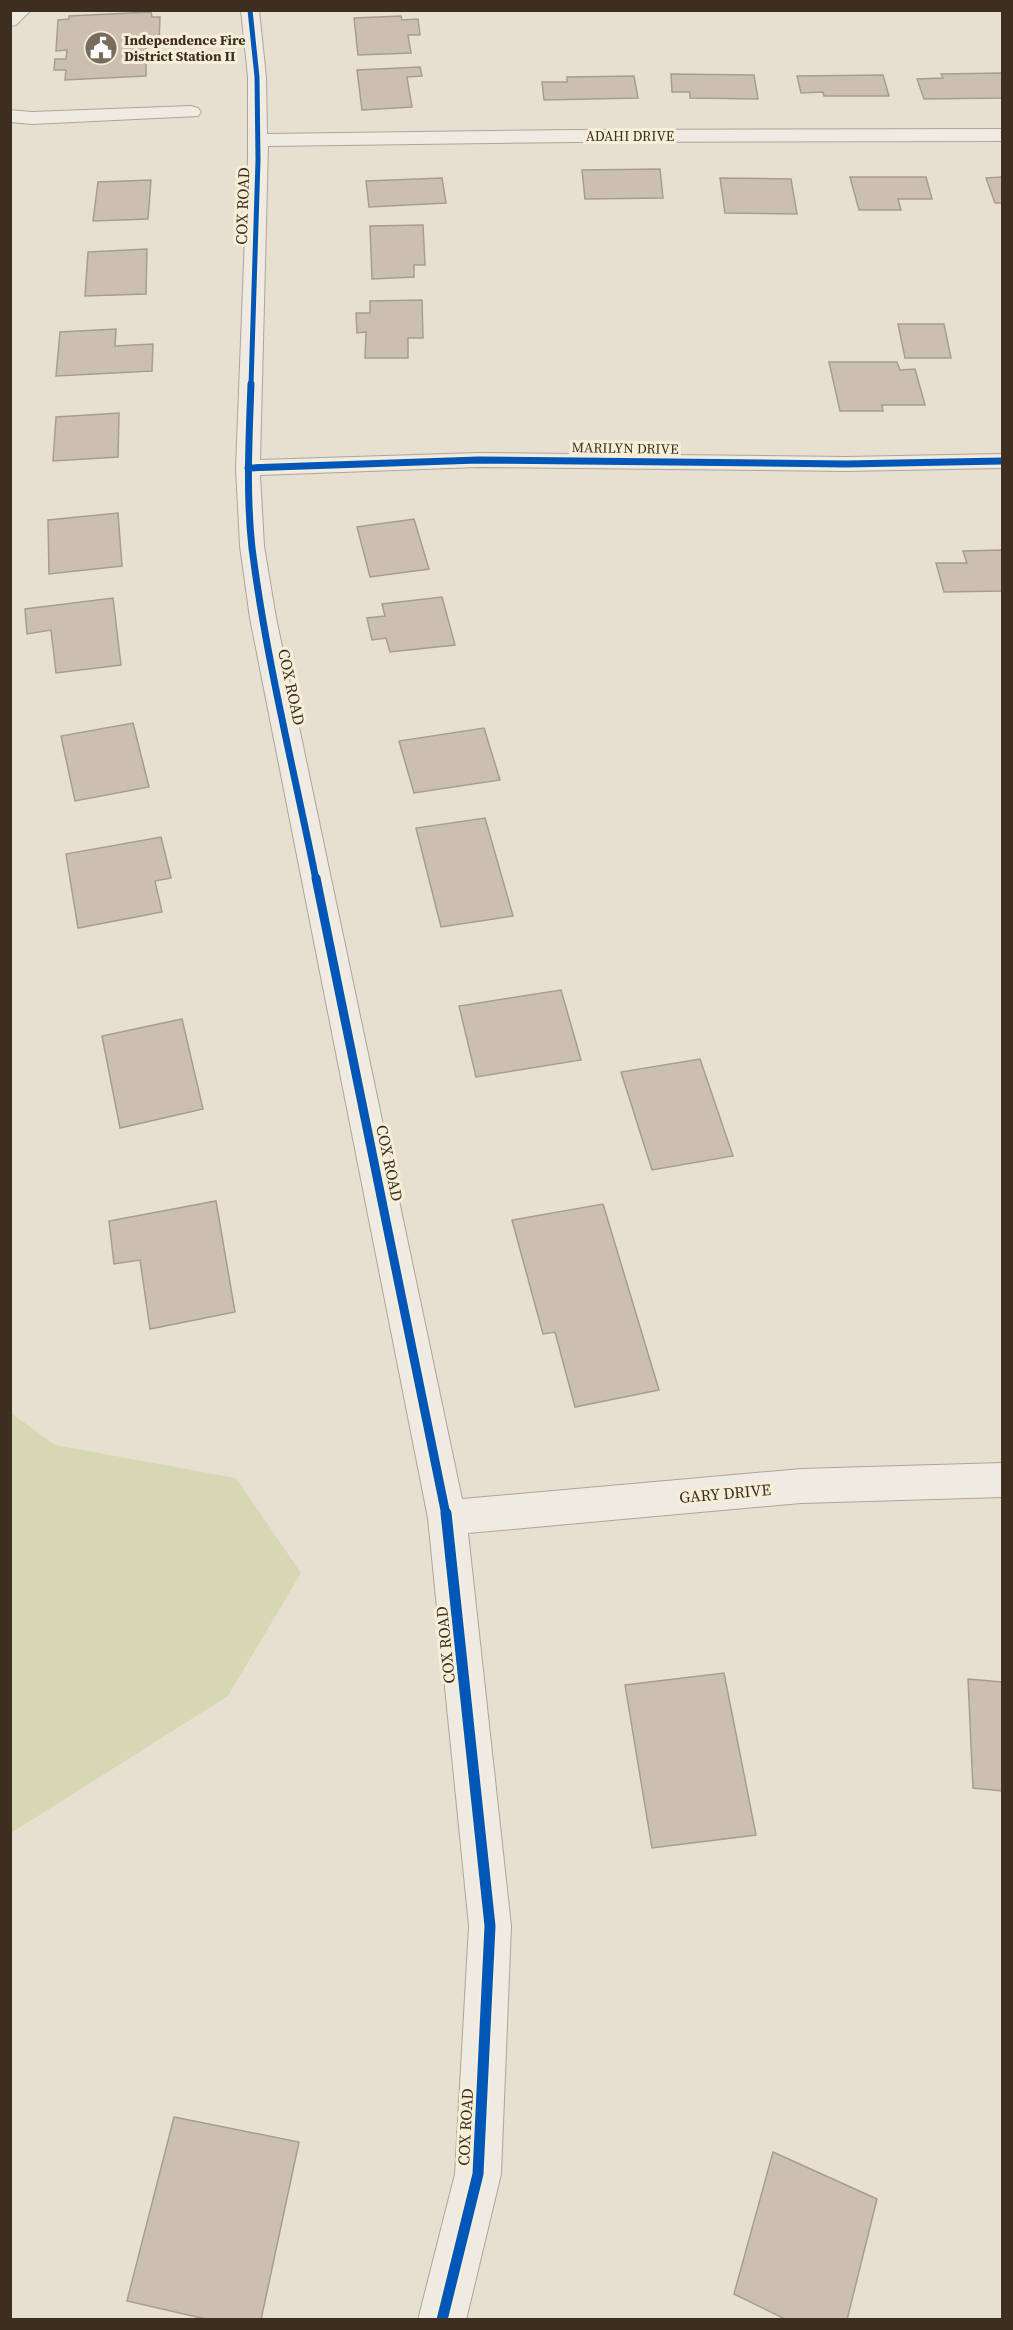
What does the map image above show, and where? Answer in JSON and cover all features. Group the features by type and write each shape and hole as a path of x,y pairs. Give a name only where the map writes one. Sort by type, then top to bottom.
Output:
{"street":[{"path":"10,21 22,10"},
{"name":"COX ROAD","path":"250,10 257,77 258,140 248,468 252,546 262,618 447,1518 490,1926 478,2174 442,2319"},
{"path":"10,116 32,118 192,112"},
{"name":"ADAHI DRIVE","path":"258,140 575,136 1002,135"},
{"name":"MARILYN DRIVE","path":"248,468 478,460 846,464 1002,460"},
{"name":"GARY DRIVE","path":"447,1518 801,1486 1002,1480"}],"green space":[{"path":"11,1413 55,1445 236,1478 301,1573 228,1696 11,1833"}],"building":[{"name":"Independence Fire District Station II","path":"151,12 152,17 160,17 159,44 146,45 146,76 65,80 66,70 54,70 55,59 66,59 67,50 56,51 58,20 69,19 69,16"},
{"path":"401,16 402,20 418,19 420,35 408,35 411,53 358,55 354,18"},
{"path":"420,67 422,76 407,77 412,107 362,110 357,70"},
{"path":"1002,73 1002,98 924,99 917,79 943,78 941,74"},
{"path":"671,74 754,75 758,99 690,98 690,92 672,92"},
{"path":"883,75 889,96 824,96 823,92 801,93 797,76"},
{"path":"634,76 638,98 544,100 542,82 567,82 567,77"},
{"path":"660,169 663,198 585,199 582,170"},
{"path":"850,177 926,177 932,199 898,199 901,210 859,210"},
{"path":"1002,177 1002,203 995,203 986,178"},
{"path":"442,178 446,203 369,207 366,181"},
{"path":"720,178 791,179 797,214 725,213"},
{"path":"151,180 148,219 93,221 98,182"},
{"path":"423,225 425,265 414,265 414,277 372,279 370,226"},
{"path":"147,249 146,294 85,296 88,252"},
{"path":"422,300 423,338 408,338 408,358 365,358 366,332 357,333 356,313 370,313 370,301"},
{"path":"898,324 944,324 951,358 905,358"},
{"path":"116,329 115,346 153,344 152,371 56,376 60,332"},
{"path":"829,362 897,362 900,370 915,369 925,405 882,405 883,411 840,411"},
{"path":"119,413 118,457 53,461 56,417"},
{"path":"118,513 122,566 49,574 48,520"},
{"path":"414,519 429,569 370,577 357,527"},
{"path":"1002,550 1002,591 944,592 936,563 967,563 963,551"},
{"path":"442,597 455,645 390,652 386,638 372,640 367,618 385,616 382,604"},
{"path":"113,598 121,665 56,673 51,630 27,634 25,609"},
{"path":"133,723 149,787 75,801 61,736"},
{"path":"484,728 500,780 414,793 399,741"},
{"path":"485,818 513,916 441,927 416,828"},
{"path":"161,837 171,878 155,881 162,912 78,928 66,854"},
{"path":"561,990 581,1060 476,1077 459,1006"},
{"path":"182,1019 203,1109 120,1128 102,1036"},
{"path":"700,1059 733,1156 652,1170 621,1072"},
{"path":"216,1201 235,1312 150,1329 140,1260 114,1264 109,1221"},
{"path":"603,1204 659,1390 575,1407 555,1332 543,1334 512,1220"},
{"path":"724,1673 756,1835 652,1848 625,1685"},
{"path":"968,1679 1002,1682 1002,1791 973,1788"},
{"path":"174,2117 299,2142 261,2320 210,2320 127,2301"},
{"path":"773,2152 877,2199 847,2320 787,2320 734,2294"}],"cycle path":[{"path":"250,10 257,77 258,160 248,468 252,546 263,618 447,1518 490,1926 478,2174 442,2320"},
{"path":"248,468 478,460 846,464 1002,461"}],"place":[{"name":"Independence Fire District Station II","path":"101,48"}]}
